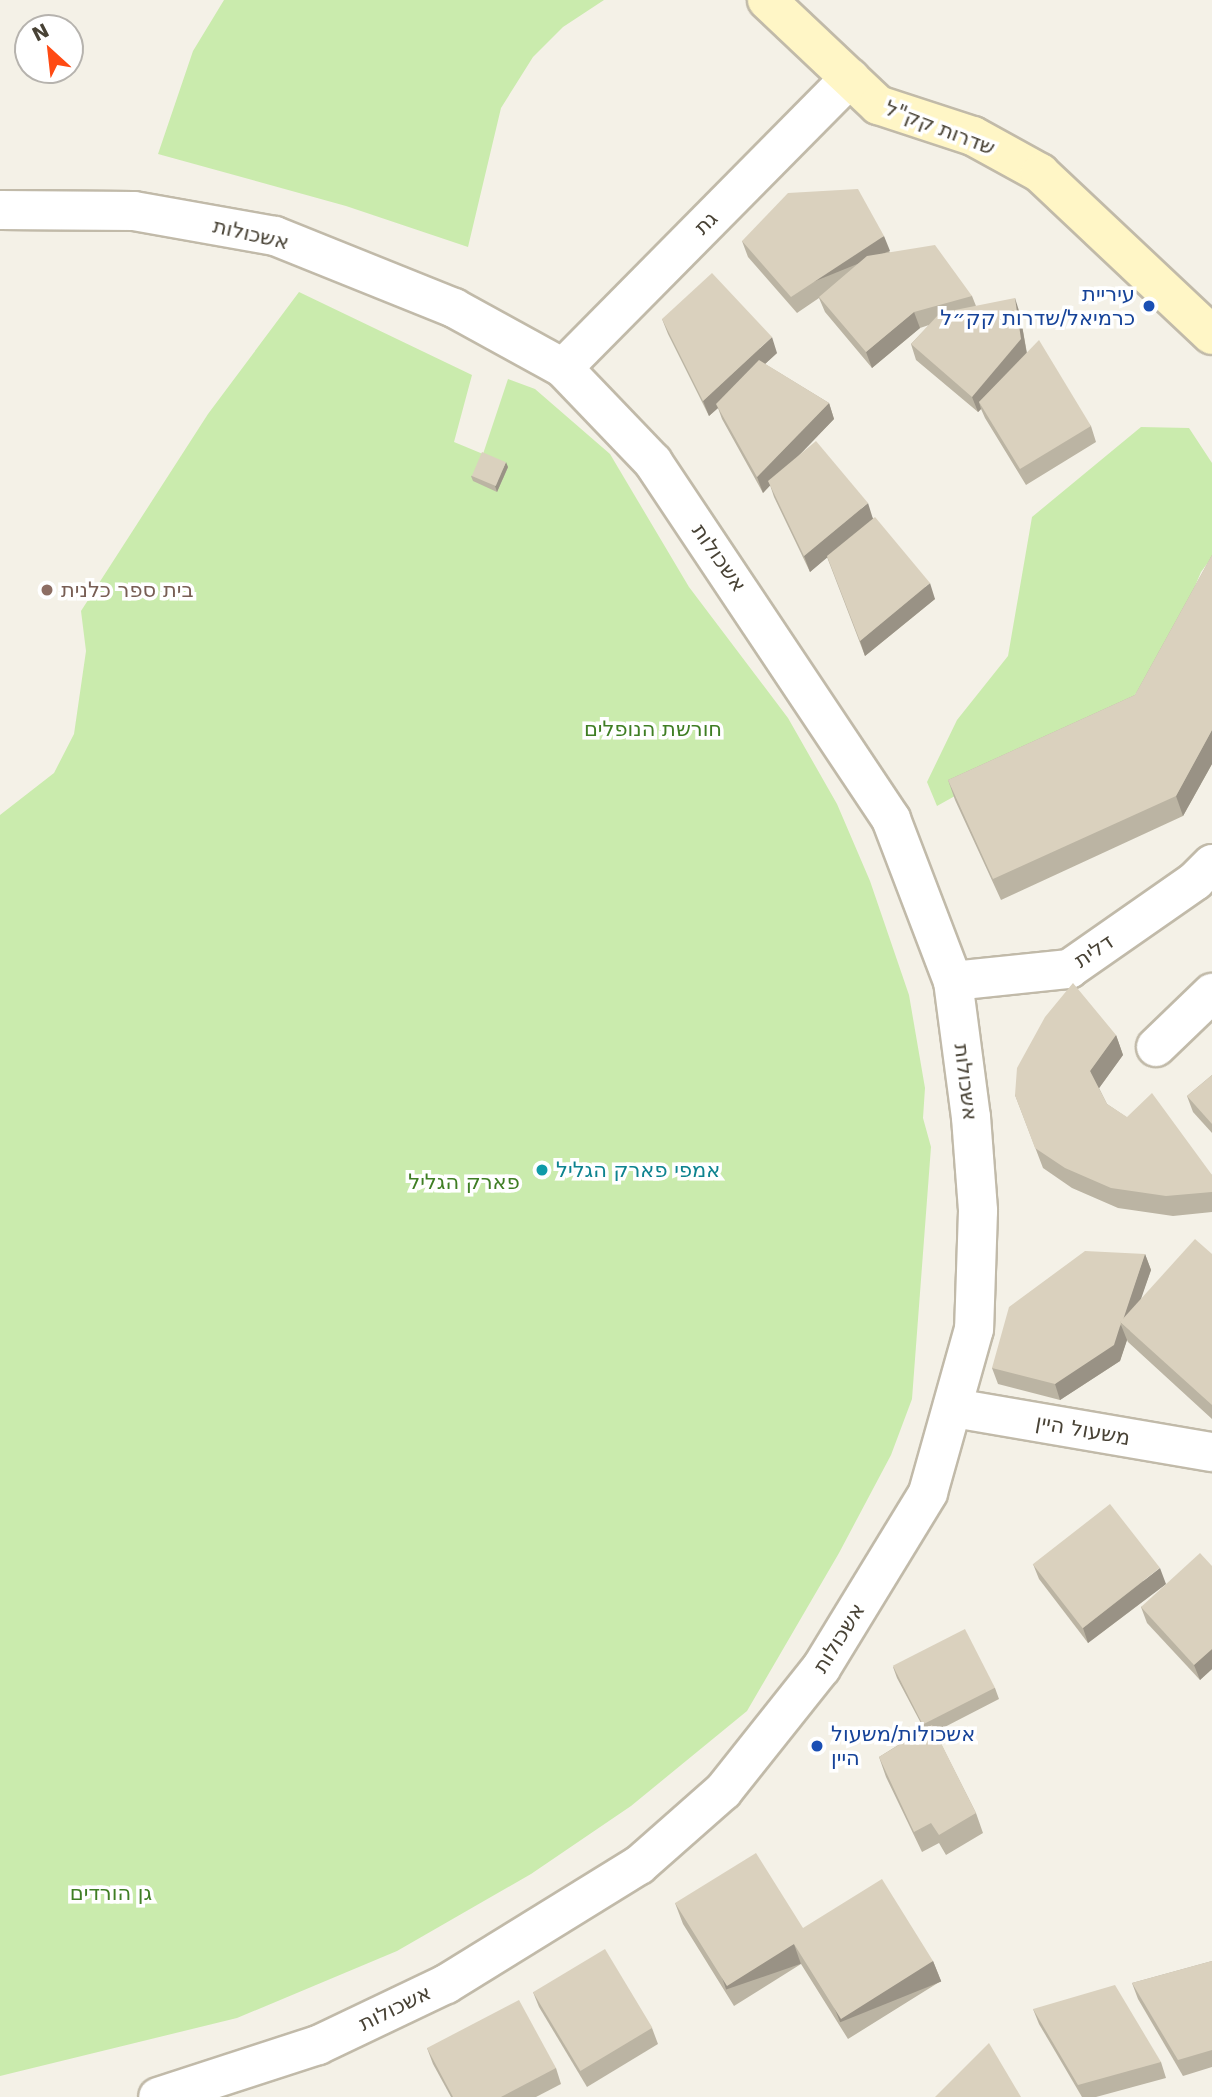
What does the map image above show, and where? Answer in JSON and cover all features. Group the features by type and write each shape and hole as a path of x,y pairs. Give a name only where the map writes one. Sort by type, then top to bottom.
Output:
{"street":[{"name":"שדרות קק\"ל","path":"768,0 878,105 973,136 1040,173 1211,336"},
{"name":"גת","path":"563,368 850,78"},
{"name":"אשכולות","path":"0,211 134,211 275,236 454,308 563,368 653,462 861,769 891,819 953,981 978,1211 974,1329 928,1493 821,1668 723,1791 639,1865 423,1995 318,2045 158,2097"},
{"name":"דלית","path":"953,981 1069,969 1206,881"},
{"path":"1156,1047 1212,993"},
{"name":"משעול היין","path":"954,1408 1212,1452"}],"green space":[{"path":"224,0 604,0 563,27 533,57 501,108 468,247 346,206 158,154 193,51"},
{"name":"פארק הגליל","path":"299,292 472,375 454,442 483,454 508,379 535,389 610,454 689,587 788,718 837,804 870,881 909,995 925,1088 923,1118 931,1147 912,1399 891,1455 839,1553 747,1711 631,1806 531,1874 397,1951 237,2018 0,2076 0,815 54,773 74,734 86,651 81,611 208,414"},
{"path":"1141,427 1189,428 1212,463 1212,557 1201,572 1173,638 1134,696 937,806 927,782 957,720 1008,656 1032,517"}],"building":[{"path":"858,189 884,236 791,297 742,241 788,193"},
{"path":"935,245 972,296 914,312 866,352 819,297 867,256"},
{"path":"712,273 772,337 703,401 662,319"},
{"path":"1015,298 1021,339 972,397 911,344 940,313"},
{"path":"1039,340 1091,426 1020,469 979,402"},
{"path":"759,360 829,403 757,477 716,404"},
{"path":"816,441 868,503 804,556 768,481"},
{"path":"482,452 506,462 496,486 472,476"},
{"path":"875,517 930,583 860,641 827,556"},
{"path":"1212,555 1212,730 1176,796 993,879 948,780 1135,695"},
{"path":"1073,983 1116,1035 1090,1071 1107,1104 1127,1117 1152,1093 1212,1175 1212,1192 1166,1196 1111,1188 1065,1168 1035,1148 1015,1095 1017,1068 1045,1017"},
{"path":"1212,1075 1212,1124 1187,1096"},
{"path":"1195,1239 1212,1254 1212,1405 1120,1322"},
{"path":"1085,1251 1145,1254 1114,1345 1055,1384 992,1368 1009,1307"},
{"path":"1110,1504 1160,1568 1083,1628 1033,1564"},
{"path":"1200,1553 1212,1566 1212,1649 1194,1665 1141,1607"},
{"path":"965,1629 995,1688 923,1725 893,1666"},
{"path":"932,1725 976,1813 939,1835 931,1823 914,1832 879,1757"},
{"path":"756,1853 803,1928 882,1879 933,1961 841,2019 794,1944 727,1986 675,1903"},
{"path":"605,1949 652,2028 580,2071 533,1992"},
{"path":"1212,1961 1212,2050 1178,2060 1132,1983"},
{"path":"1115,1985 1161,2062 1078,2085 1033,2009"},
{"path":"519,2000 556,2068 501,2097 453,2097 427,2048"},
{"path":"989,2043 1021,2097 935,2097"}],"place":[{"name":"עיריית כרמיאל/שדרות קק״ל","path":"1149,306"},
{"name":"בית ספר כלנית","path":"47,590"},
{"name":"אמפי פארק הגליל","path":"542,1170"},
{"name":"אשכולות/משעול היין","path":"817,1746"}],"park label":[{"name":"חורשת הנופלים","path":"653,729"},
{"name":"גן הורדים","path":"111,1893"}]}
